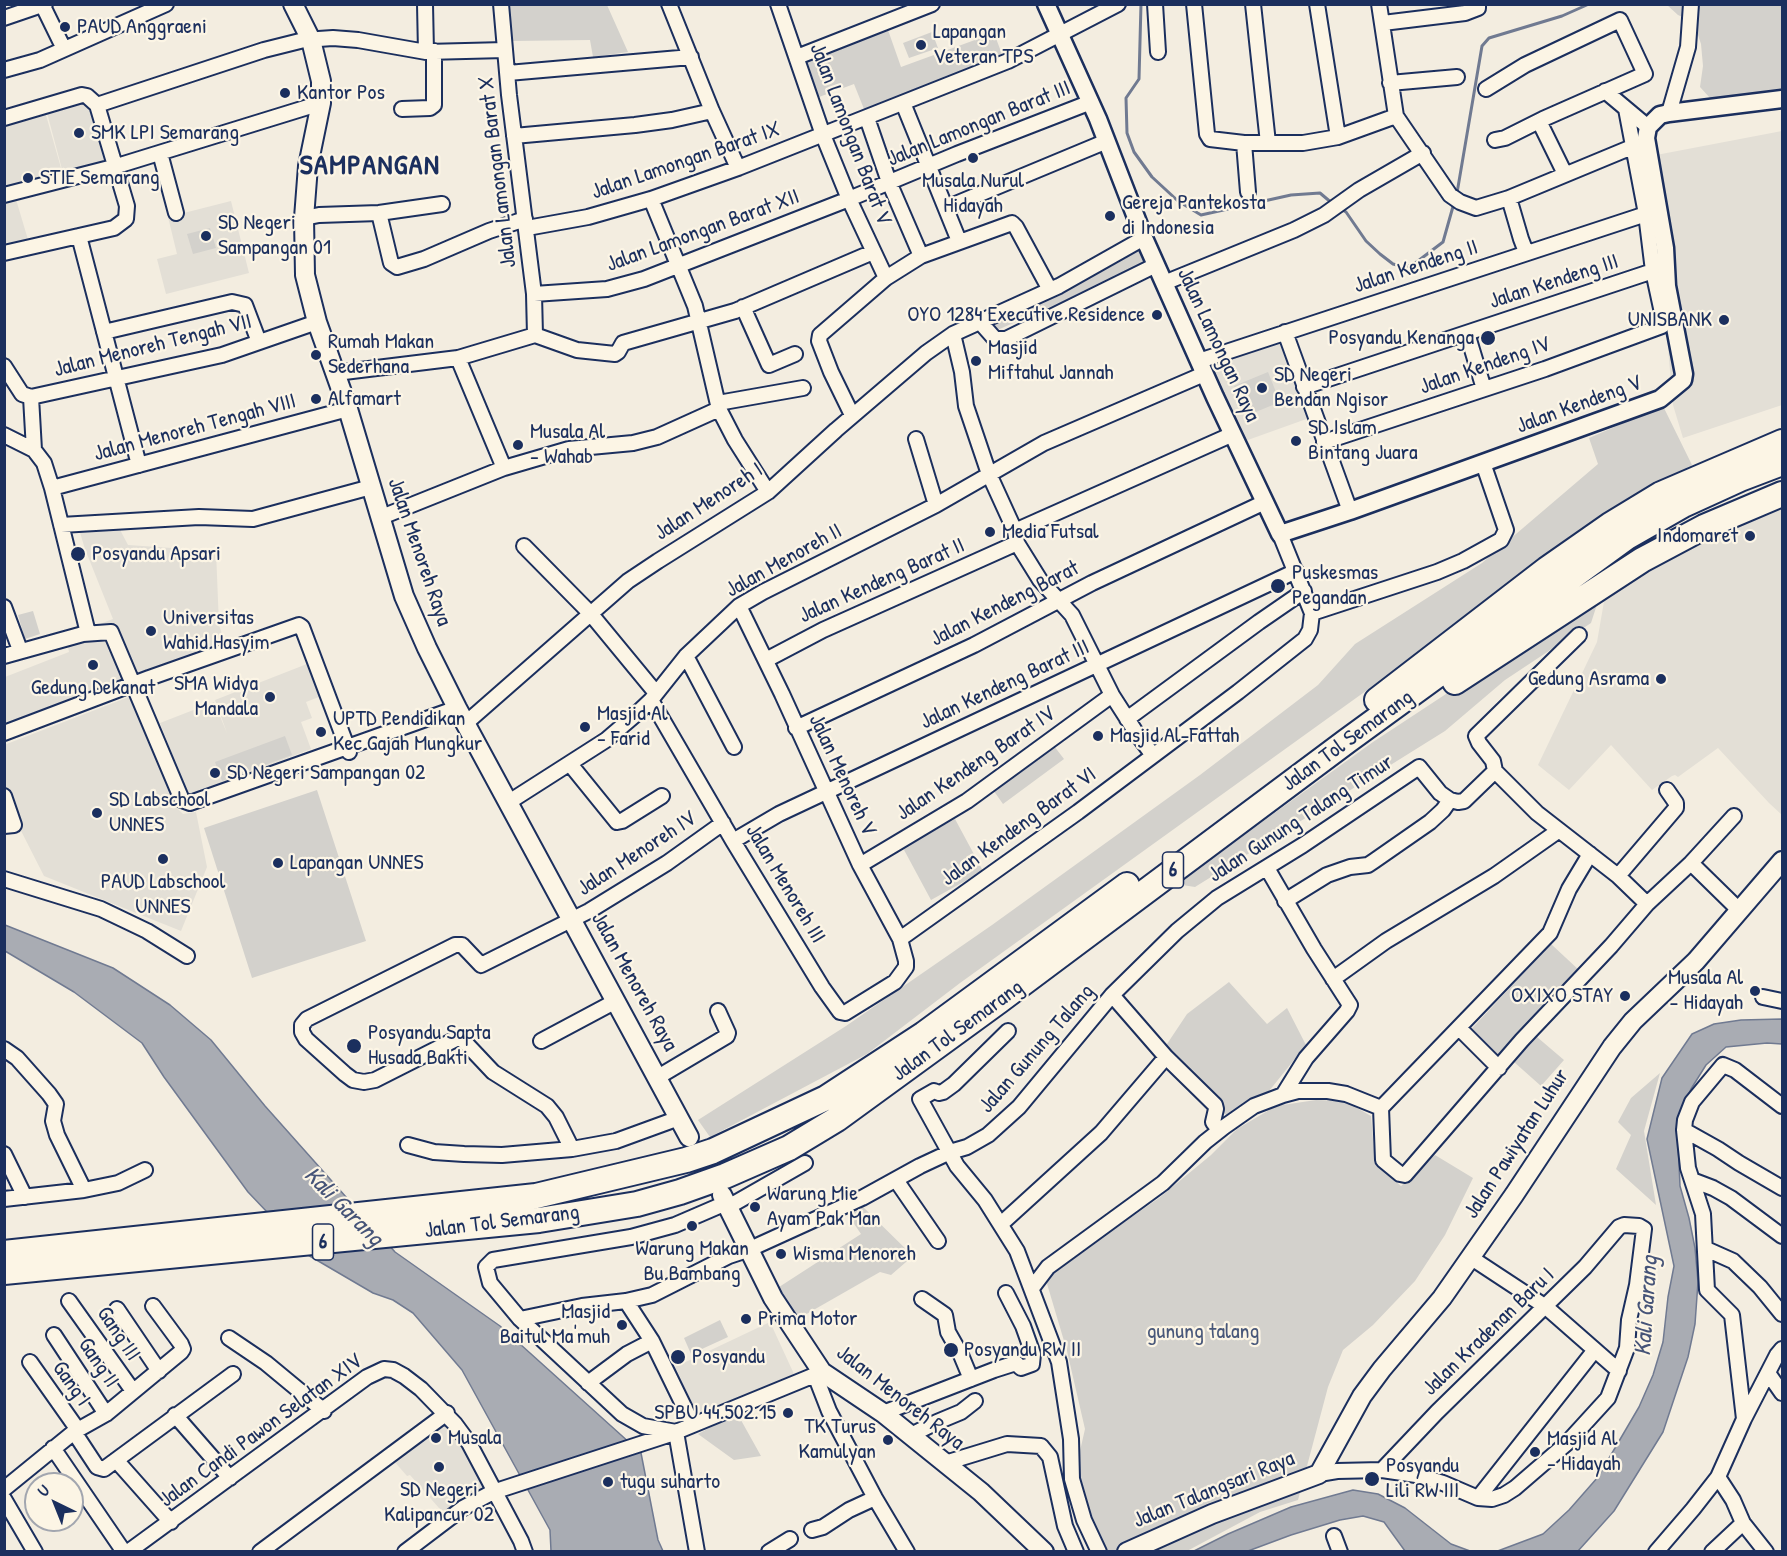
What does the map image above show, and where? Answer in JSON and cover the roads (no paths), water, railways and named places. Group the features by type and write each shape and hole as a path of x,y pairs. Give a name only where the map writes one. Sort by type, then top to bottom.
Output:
{"highway":[{"name":"Jalan Tol Semarang","path":"4,1272 104,1252 536,1196 695,1157 826,1098 924,1034 1337,730 1547,568 1661,494 1782,442"},
{"name":"Jalan Tol Semarang","path":"4,1253 104,1252 539,1220 637,1204 680,1192 725,1176 789,1148 837,1119 999,1001 1269,799 1627,537 1683,505 1782,463"},
{"path":"1269,799 1426,701 1555,614 1641,560 1704,528 1782,494"}],"main road":[{"name":"Jalan Menoreh Raya","path":"293,4 311,40 321,81 321,103 308,166 304,218 305,275 317,322 348,409 404,597 461,716 689,1137"},
{"name":"Jalan Pawiyatan Luhur","path":"1319,1474 1362,1396 1442,1298 1509,1203 1612,1047 1633,1021 1696,961 1782,861"},
{"name":"Jalan Menoreh Raya","path":"725,1202 773,1299 818,1374 882,1413 911,1435 981,1492 1044,1551"},
{"name":"Jalan Talangsari Raya","path":"1127,1551 1212,1514 1319,1474"}],"street":[{"path":"4,70 40,60 166,4"},
{"path":"402,109 430,108 434,105 425,4"},
{"name":"Jalan Lamongan Barat X","path":"501,4 514,136 534,294 536,335"},
{"path":"669,4 712,111 738,168"},
{"name":"Jalan Lamongan Barat V","path":"778,4 823,135 849,200 886,278"},
{"path":"797,57 932,4"},
{"name":"Jalan Lamongan Raya","path":"1046,4 1091,102 1144,238 1280,534 1312,613"},
{"name":"Jalan Lamongan Barat IX","path":"379,213 391,263 397,267 424,259 489,231 526,223 588,216 651,199 738,168 1008,61 1118,4"},
{"path":"1155,4 1158,52"},
{"path":"1194,4 1207,134 1210,139 1244,143 1303,143 1338,137 1396,116"},
{"path":"1253,4 1268,143"},
{"path":"1317,4 1338,137"},
{"path":"1379,4 1396,116 1455,198 1476,208 1509,198 1632,147"},
{"path":"1669,113 1688,47 1691,4"},
{"path":"4,18 43,5 64,49"},
{"path":"1383,23 1465,14 1478,6"},
{"path":"1486,89 1525,65 1620,20 1645,75 1605,91 1505,138 1495,140"},
{"path":"97,105 264,50 311,40 333,38 358,40 430,51 505,50"},
{"path":"508,73 691,57"},
{"path":"1390,83 1457,77"},
{"path":"1605,91 1648,127 1660,115 1669,113 1782,99"},
{"path":"4,118 82,95 87,96 97,105 117,166 127,206 126,219 114,228 4,253"},
{"name":"Jalan Lamongan Barat III","path":"849,200 928,166 1091,102"},
{"path":"4,195 117,166 321,103"},
{"path":"903,103 959,241"},
{"path":"1626,109 1646,214 1653,271"},
{"path":"514,136 635,125 712,111"},
{"path":"867,118 889,182 921,256"},
{"path":"1539,121 1565,174"},
{"name":"Jalan Kendeng V","path":"1280,534 1655,402 1683,380 1684,374 1667,286 1665,248 1647,148 1648,127"},
{"path":"946,208 1107,141"},
{"path":"1244,143 1248,192"},
{"path":"160,153 176,213"},
{"path":"1164,283 1294,230 1324,215 1423,153"},
{"path":"1509,198 1526,252"},
{"path":"651,199 695,306 718,406 735,440 768,492"},
{"name":"Jalan Lamongan Barat XII","path":"534,294 607,289 644,279 849,200"},
{"path":"304,218 319,214 379,213 442,204"},
{"name":"Jalan Kendeng II","path":"989,474 1044,443 1202,367 1284,332 1646,214"},
{"path":"852,415 831,372 819,338 822,332 886,278 921,256 1012,223 1069,309"},
{"path":"79,236 139,465"},
{"name":"Jalan Menoreh I","path":"461,716 628,581 768,492 852,415 926,353 953,334 1055,288 1144,238"},
{"path":"336,373 458,358 536,335 577,350 612,355 618,352 623,343 743,307 873,252"},
{"path":"980,322 989,334 1000,340 1069,309 1156,265"},
{"name":"Jalan Kendeng IV","path":"1324,442 1659,328 1664,322 1653,271"},
{"name":"Jalan Kendeng III","path":"1305,387 1653,271"},
{"path":"104,332 231,302 245,305 259,342"},
{"path":"743,307 769,365 795,354"},
{"name":"Jalan Menoreh Tengah VII","path":"31,397 222,355 317,322"},
{"path":"1284,332 1350,511"},
{"name":"Jalan Kendeng III","path":"1467,333 1484,389"},
{"path":"953,334 962,372 966,406 989,474 1016,537 1040,580 1072,615 1112,695 1152,754"},
{"path":"458,358 504,468"},
{"path":"4,366 22,394 31,397 34,450"},
{"path":"379,518 504,468 569,449 633,443 657,437 718,406 803,388"},
{"name":"Jalan Menoreh Tengah VIII","path":"52,488 348,409"},
{"name":"Jalan Kendeng Barat II","path":"766,660 823,630 1233,434"},
{"path":"4,435 34,450 44,464 62,525 88,633"},
{"path":"916,439 936,505"},
{"path":"1312,613 1437,572 1500,540 1506,530 1483,463"},
{"name":"Jalan Menoreh II","path":"509,801 606,740 653,696 687,656 739,606 936,505 989,474"},
{"path":"62,525 199,517 253,519 371,487"},
{"name":"Jalan Kendeng Barat","path":"796,728 974,645 1092,583 1265,502"},
{"name":"Jalan Menoreh III","path":"524,546 590,613 653,696 733,841 822,987 841,1013 845,1013 895,982 904,972 906,961"},
{"name":"Jalan Kendeng Barat III","path":"733,841 779,813 1296,571"},
{"path":"1127,719 1258,621 1305,591"},
{"name":"Jalan Menoreh V","path":"739,606 860,865 900,939 906,961"},
{"path":"4,607 20,650"},
{"name":"Jalan Kendeng Barat VI","path":"900,939 1078,812 1305,639 1310,630 1312,613"},
{"path":"4,733 299,625 303,627 348,749"},
{"path":"4,656 88,633 111,632 182,800 190,803 348,749 461,716"},
{"path":"1578,635 1476,736 1493,761 1495,771 1558,831 1618,876 1647,904"},
{"path":"687,656 734,747"},
{"name":"Jalan Kendeng Barat IV","path":"860,865 967,801 1112,695"},
{"path":"570,764 617,822 662,796"},
{"name":"Jalan Gunung Talang Timur","path":"1177,931 1242,881 1267,868 1420,767 1435,788 1450,800"},
{"path":"1285,901 1327,875 1350,867 1368,865 1430,822 1450,800 1464,801 1495,771"},
{"path":"1618,876 1676,808 1676,803 1667,790"},
{"path":"4,796 14,825 4,826"},
{"path":"1590,854 1569,889 1550,933 1381,1108 1383,1160 1400,1174 1405,1175 1647,904 1691,863 1734,816"},
{"name":"Jalan Menoreh IV","path":"572,1149 556,1117 547,1106 493,1072 460,1037 375,1080 364,1082 353,1080 306,1039 302,1032 302,1024 455,945 462,945 481,966 572,919 649,875 723,823"},
{"path":"1333,979 1386,941 1494,876 1558,831"},
{"path":"1691,863 1740,911"},
{"path":"1267,868 1350,1005 1306,1058 1283,1095"},
{"path":"4,879 101,909 147,931 187,956"},
{"name":"Jalan Gunung Talang","path":"520,1319 652,1295 729,1256 750,1249 862,1198 988,1135 1042,1081 1112,995 1177,931"},
{"path":"1112,995 1166,1057 1216,1106 1213,1122 1219,1130"},
{"path":"1763,996 1782,1001"},
{"path":"541,1041 616,1001"},
{"path":"658,1077 727,1036 728,1033 718,1011"},
{"path":"1459,1028 1499,1068"},
{"path":"1008,1031 954,1084 943,1092 934,1091 920,1099 957,1166 1001,1224 1017,1251 1032,1288 1059,1362 1071,1439 1072,1479 1084,1520 1099,1551"},
{"path":"4,1049 17,1058 56,1104 53,1120 57,1135 84,1190"},
{"path":"1001,1224 1101,1133 1166,1057"},
{"path":"1744,1419 1732,1315 1707,1290 1703,1214 1685,1148 1685,1120 1692,1102 1723,1065 1735,1070 1782,1106"},
{"path":"1032,1288 1048,1267 1163,1183 1219,1130 1254,1106 1298,1091 1328,1091 1346,1094 1381,1108"},
{"path":"408,1145 434,1152 502,1155 572,1149 616,1141 679,1118"},
{"path":"1684,1130 1782,1188"},
{"path":"4,1154 25,1197"},
{"path":"676,1432 651,1429 634,1422 588,1383 520,1319 490,1283 486,1267 493,1260 631,1238 675,1225 806,1163"},
{"path":"4,1199 84,1190 118,1183 145,1170"},
{"path":"896,1180 939,1241"},
{"path":"1692,1180 1731,1198 1782,1236"},
{"name":"Jalan Kradenan Baru I","path":"1382,1470 1437,1412 1586,1267 1614,1232 1624,1225 1643,1228 1645,1231 1629,1320 1627,1348 1619,1371"},
{"path":"1706,1249 1733,1261 1760,1287 1782,1314"},
{"path":"1319,1474 1337,1471 1382,1470 1416,1475 1443,1483 1478,1498 1492,1499 1504,1495 1566,1444 1608,1398 1619,1371 1546,1307 1470,1257"},
{"path":"882,1413 1016,1363 1022,1368 1033,1363 1033,1354 1023,1326 1006,1293"},
{"path":"922,1299 945,1315 948,1332 971,1379"},
{"name":"Gang III","path":"69,1300 132,1391"},
{"path":"626,1301 652,1341 693,1425"},
{"path":"4,1489 76,1431 106,1414 181,1352 183,1348 153,1306"},
{"path":"117,1309 159,1371"},
{"name":"Gang II","path":"54,1335 106,1414"},
{"path":"229,1338 266,1363 324,1411"},
{"path":"588,1383 627,1354 652,1341"},
{"path":"1656,1551 1718,1477 1744,1419 1782,1349"},
{"path":"1478,1498 1594,1351"},
{"name":"Gang I","path":"30,1362 76,1431 98,1469 104,1469 116,1460"},
{"name":"Jalan Candi Pawon Selatan XIV","path":"126,1551 171,1522 367,1377 384,1369 404,1376 447,1413"},
{"path":"1768,1373 1782,1394"},
{"path":"171,1522 116,1460 233,1374"},
{"path":"405,1551 463,1508 496,1491 676,1432 818,1374 829,1411 874,1498 907,1551"},
{"path":"911,1435 961,1412 975,1401"},
{"path":"260,1551 447,1413 469,1443 496,1491 525,1551"},
{"path":"175,1415 230,1478"},
{"path":"676,1432 697,1551"},
{"path":"945,1463 1007,1444 1041,1446 1050,1457 1065,1526 1076,1551"},
{"path":"53,1448 126,1551"},
{"path":"1718,1477 1733,1500 1743,1523 1766,1551"},
{"path":"812,1530 823,1527 849,1510 874,1498"},
{"path":"4,1499 30,1549"},
{"path":"1712,1551 1743,1523"},
{"path":"1334,1536 1341,1551"},
{"path":"769,1551 790,1539"}],"water":[{"name":"Kali Garang","path":"5,925 113,968 170,1005 211,1040 265,1106 395,1252 500,1326 641,1453 658,1540 663,1551 551,1551 550,1530 462,1370 413,1313 393,1300 373,1293 308,1255 248,1192 142,1043 74,992 5,951"},
{"path":"1782,1019 1782,1044 1767,1043 1726,1047 1706,1065 1691,1089 1677,1119 1680,1186 1695,1248 1698,1282 1695,1324 1688,1357 1663,1432 1614,1511 1578,1551 1495,1552 1543,1534 1569,1510 1598,1477 1639,1407 1653,1375 1663,1342 1674,1266 1647,1139 1662,1078 1692,1034 1714,1024 1741,1020"},
{"path":"1353,1490 1378,1494 1405,1508 1451,1544 1470,1551 1405,1551 1384,1522 1363,1516 1340,1520 1248,1551 1194,1551 1291,1507"}],"waterway":[{"path":"1141,4 1139,79 1126,98 1127,133 1134,152 1152,177 1178,201 1201,215 1291,195 1320,193 1333,204"},
{"path":"1457,193 1482,46 1489,38 1562,16 1589,4"},
{"path":"1341,209 1346,212 1366,241 1380,254 1393,264 1404,267 1414,264 1443,242 1454,203"}],"place":[{"name":"PAUD Anggraeni","path":"65,27"},
{"name":"Lapangan Veteran TPS","path":"921,45"},
{"name":"Kantor Pos","path":"285,93"},
{"name":"SMK LPI Semarang","path":"79,133"},
{"name":"Musala Nurul Hidayah","path":"973,158"},
{"name":"STIE Semarang","path":"28,178"},
{"name":"Gereja Pantekosta di Indonesia","path":"1110,216"},
{"name":"SD Negeri Sampangan 01","path":"206,236"},
{"name":"OYO 1284 Executive Residence","path":"1157,315"},
{"name":"UNISBANK","path":"1724,320"},
{"name":"Posyandu Kenanga","path":"1488,338"},
{"name":"Rumah Makan Sederhana","path":"316,355"},
{"name":"Masjid Miftahul Jannah","path":"976,361"},
{"name":"SD Negeri Bendan Ngisor","path":"1262,388"},
{"name":"Alfamart","path":"316,399"},
{"name":"SD Islam Bintang Juara","path":"1296,441"},
{"name":"Musala Al - Wahab","path":"518,445"},
{"name":"Media Futsal","path":"990,532"},
{"name":"Indomaret","path":"1750,536"},
{"name":"Posyandu Apsari","path":"78,554"},
{"name":"Puskesmas Pegandan","path":"1278,586"},
{"name":"Universitas Wahid Hasyim","path":"151,631"},
{"name":"Gedung Dekanat","path":"93,665"},
{"name":"Gedung Asrama","path":"1661,679"},
{"name":"SMA Widya Mandala","path":"270,697"},
{"name":"Masjid Al - Farid","path":"585,727"},
{"name":"UPTD Pendidikan Kec Gajah Mungkur","path":"321,732"},
{"name":"Masjid Al-Fattah","path":"1098,736"},
{"name":"SD Negeri Sampangan 02","path":"215,773"},
{"name":"SD Labschool UNNES","path":"97,813"},
{"name":"PAUD Labschool UNNES","path":"163,859"},
{"name":"Lapangan UNNES","path":"278,863"},
{"name":"Musala Al - Hidayah","path":"1755,991"},
{"name":"OXIXO STAY","path":"1625,996"},
{"name":"Posyandu Sapta Husada Bakti","path":"354,1046"},
{"name":"Warung Mie Ayam Pak Man","path":"755,1207"},
{"name":"Warung Makan Bu Bambang","path":"692,1226"},
{"name":"Wisma Menoreh","path":"781,1254"},
{"name":"Prima Motor","path":"746,1319"},
{"name":"Masjid Baitul Ma'muh","path":"622,1325"},
{"name":"Posyandu RW II","path":"951,1350"},
{"name":"Posyandu","path":"678,1357"},
{"name":"SPBU 44.502.15","path":"788,1413"},
{"name":"Musala","path":"436,1438"},
{"name":"TK Turus Kamulyan","path":"888,1440"},
{"name":"Masjid Al - Hidayah","path":"1535,1452"},
{"name":"SD Negeri Kalipancur 02","path":"439,1467"},
{"name":"Posyandu Lili RW III","path":"1372,1479"},
{"name":"tugu suharto","path":"608,1482"}],"district":[{"name":"SAMPANGAN","path":"370,167"}],"park label":[{"name":"gunung talang","path":"1203,1332"}]}
